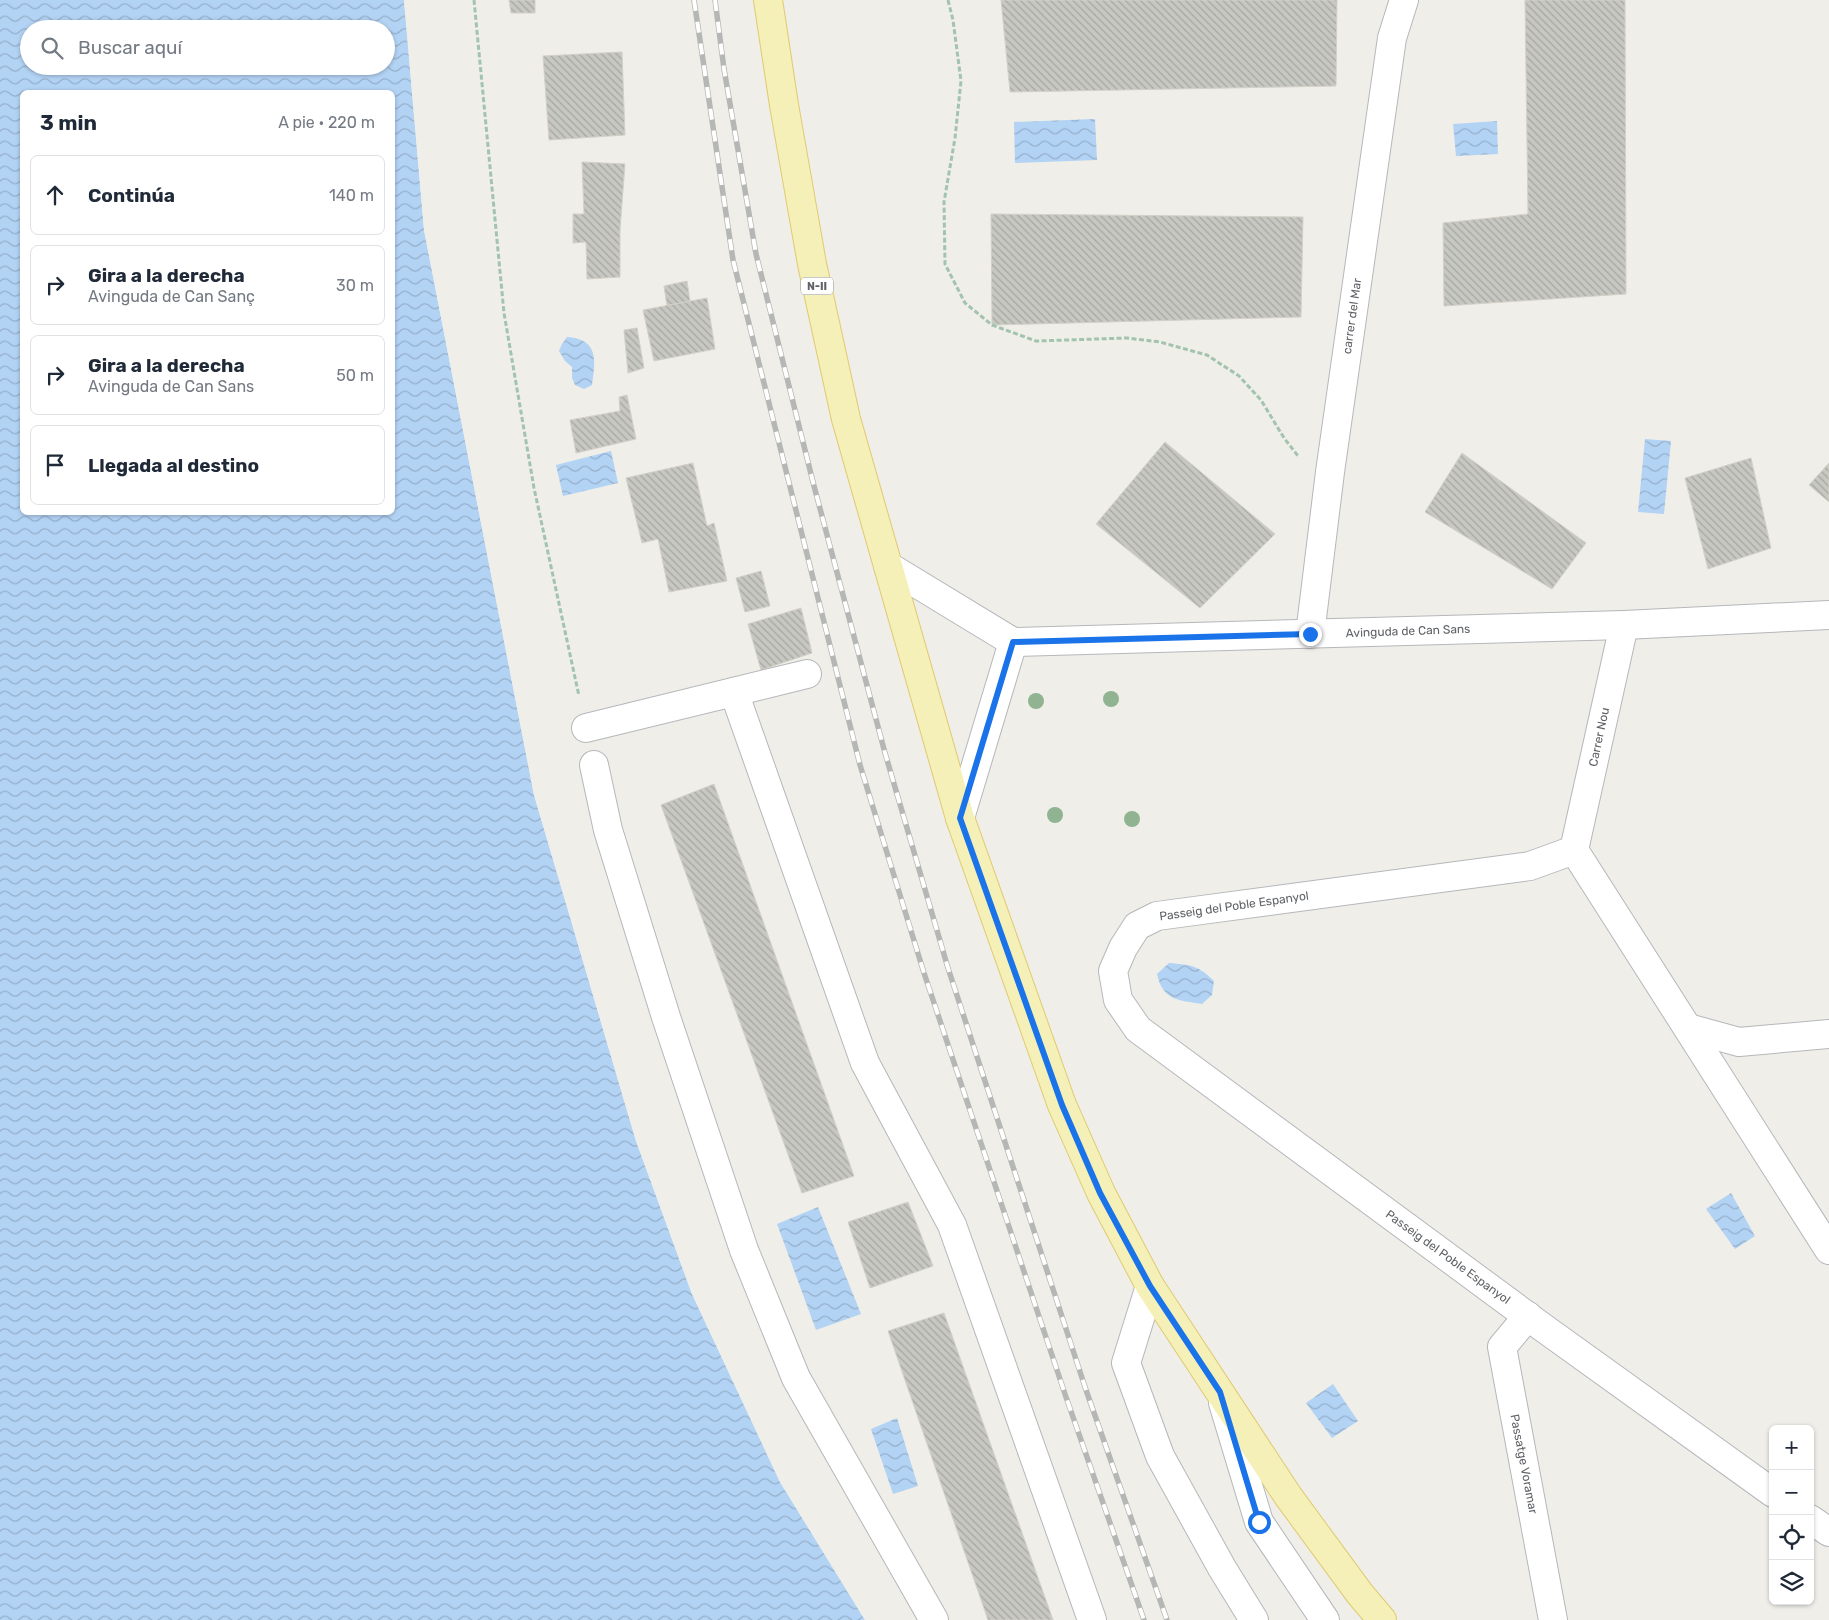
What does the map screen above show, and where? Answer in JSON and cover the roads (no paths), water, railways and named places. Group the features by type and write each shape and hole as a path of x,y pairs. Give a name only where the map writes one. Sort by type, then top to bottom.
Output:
{"main road":[{"name":"N-II","path":"768,0 812,264 846,419 960,818 1062,1105 1100,1193 1150,1286 1288,1496 1360,1594 1382,1620"},
{"name":"N-II","path":"1360,1594 1374,1620"}],"street":[{"name":"carrer del Mar","path":"1310,634 1330,472 1392,38 1404,0"},
{"path":"888,566 1013,642 960,818"},
{"name":"Avinguda de Can Sans","path":"1013,642 1624,625 1829,615"},
{"name":"Carrer Nou","path":"1574,850 1624,625"},
{"path":"586,728 807,674"},
{"path":"734,692 865,1063 952,1225 1092,1620"},
{"path":"594,765 608,830 663,1008 748,1259 796,1378 934,1620"},
{"path":"1574,850 1829,1250"},
{"name":"Passeig del Poble Espanyol","path":"1574,850 1530,866 1157,916 1137,926 1123,948 1113,971 1118,1000 1138,1028 1528,1316 1769,1490"},
{"path":"1688,1028 1739,1042 1829,1034"},
{"path":"1150,1286 1126,1363 1160,1456 1222,1568 1254,1620"},
{"name":"Passatge Voramar","path":"1528,1316 1502,1347 1553,1620"},
{"path":"1220,1392 1259,1522 1325,1620"},
{"path":"1814,1522 1829,1532"}],"water":[{"path":"0,0 404,0 424,230 534,795 636,1141 692,1294 780,1482 865,1620 0,1620"},
{"path":"1095,119 1097,160 1015,163 1014,122"},
{"path":"1497,121 1498,154 1456,156 1453,124"},
{"path":"567,337 585,342 593,352 592,385 584,389 575,385 572,378 572,367 565,361 559,351"},
{"path":"1645,439 1671,441 1664,514 1638,512"},
{"path":"611,451 618,483 563,496 556,465"},
{"path":"1169,963 1189,965 1199,969 1214,981 1212,995 1202,1004 1173,998 1163,990 1157,974"},
{"path":"1731,1193 1755,1236 1735,1249 1706,1209"},
{"path":"818,1207 861,1314 816,1330 777,1224"},
{"path":"1333,1384 1358,1421 1332,1438 1306,1403"},
{"path":"897,1418 918,1486 893,1494 871,1429"}],"railway":[{"path":"694,0 733,260 860,765 924,973 1066,1397 1144,1620"},
{"path":"715,0 724,69 756,254 814,486 885,753 948,968 1086,1390 1167,1620"}]}
